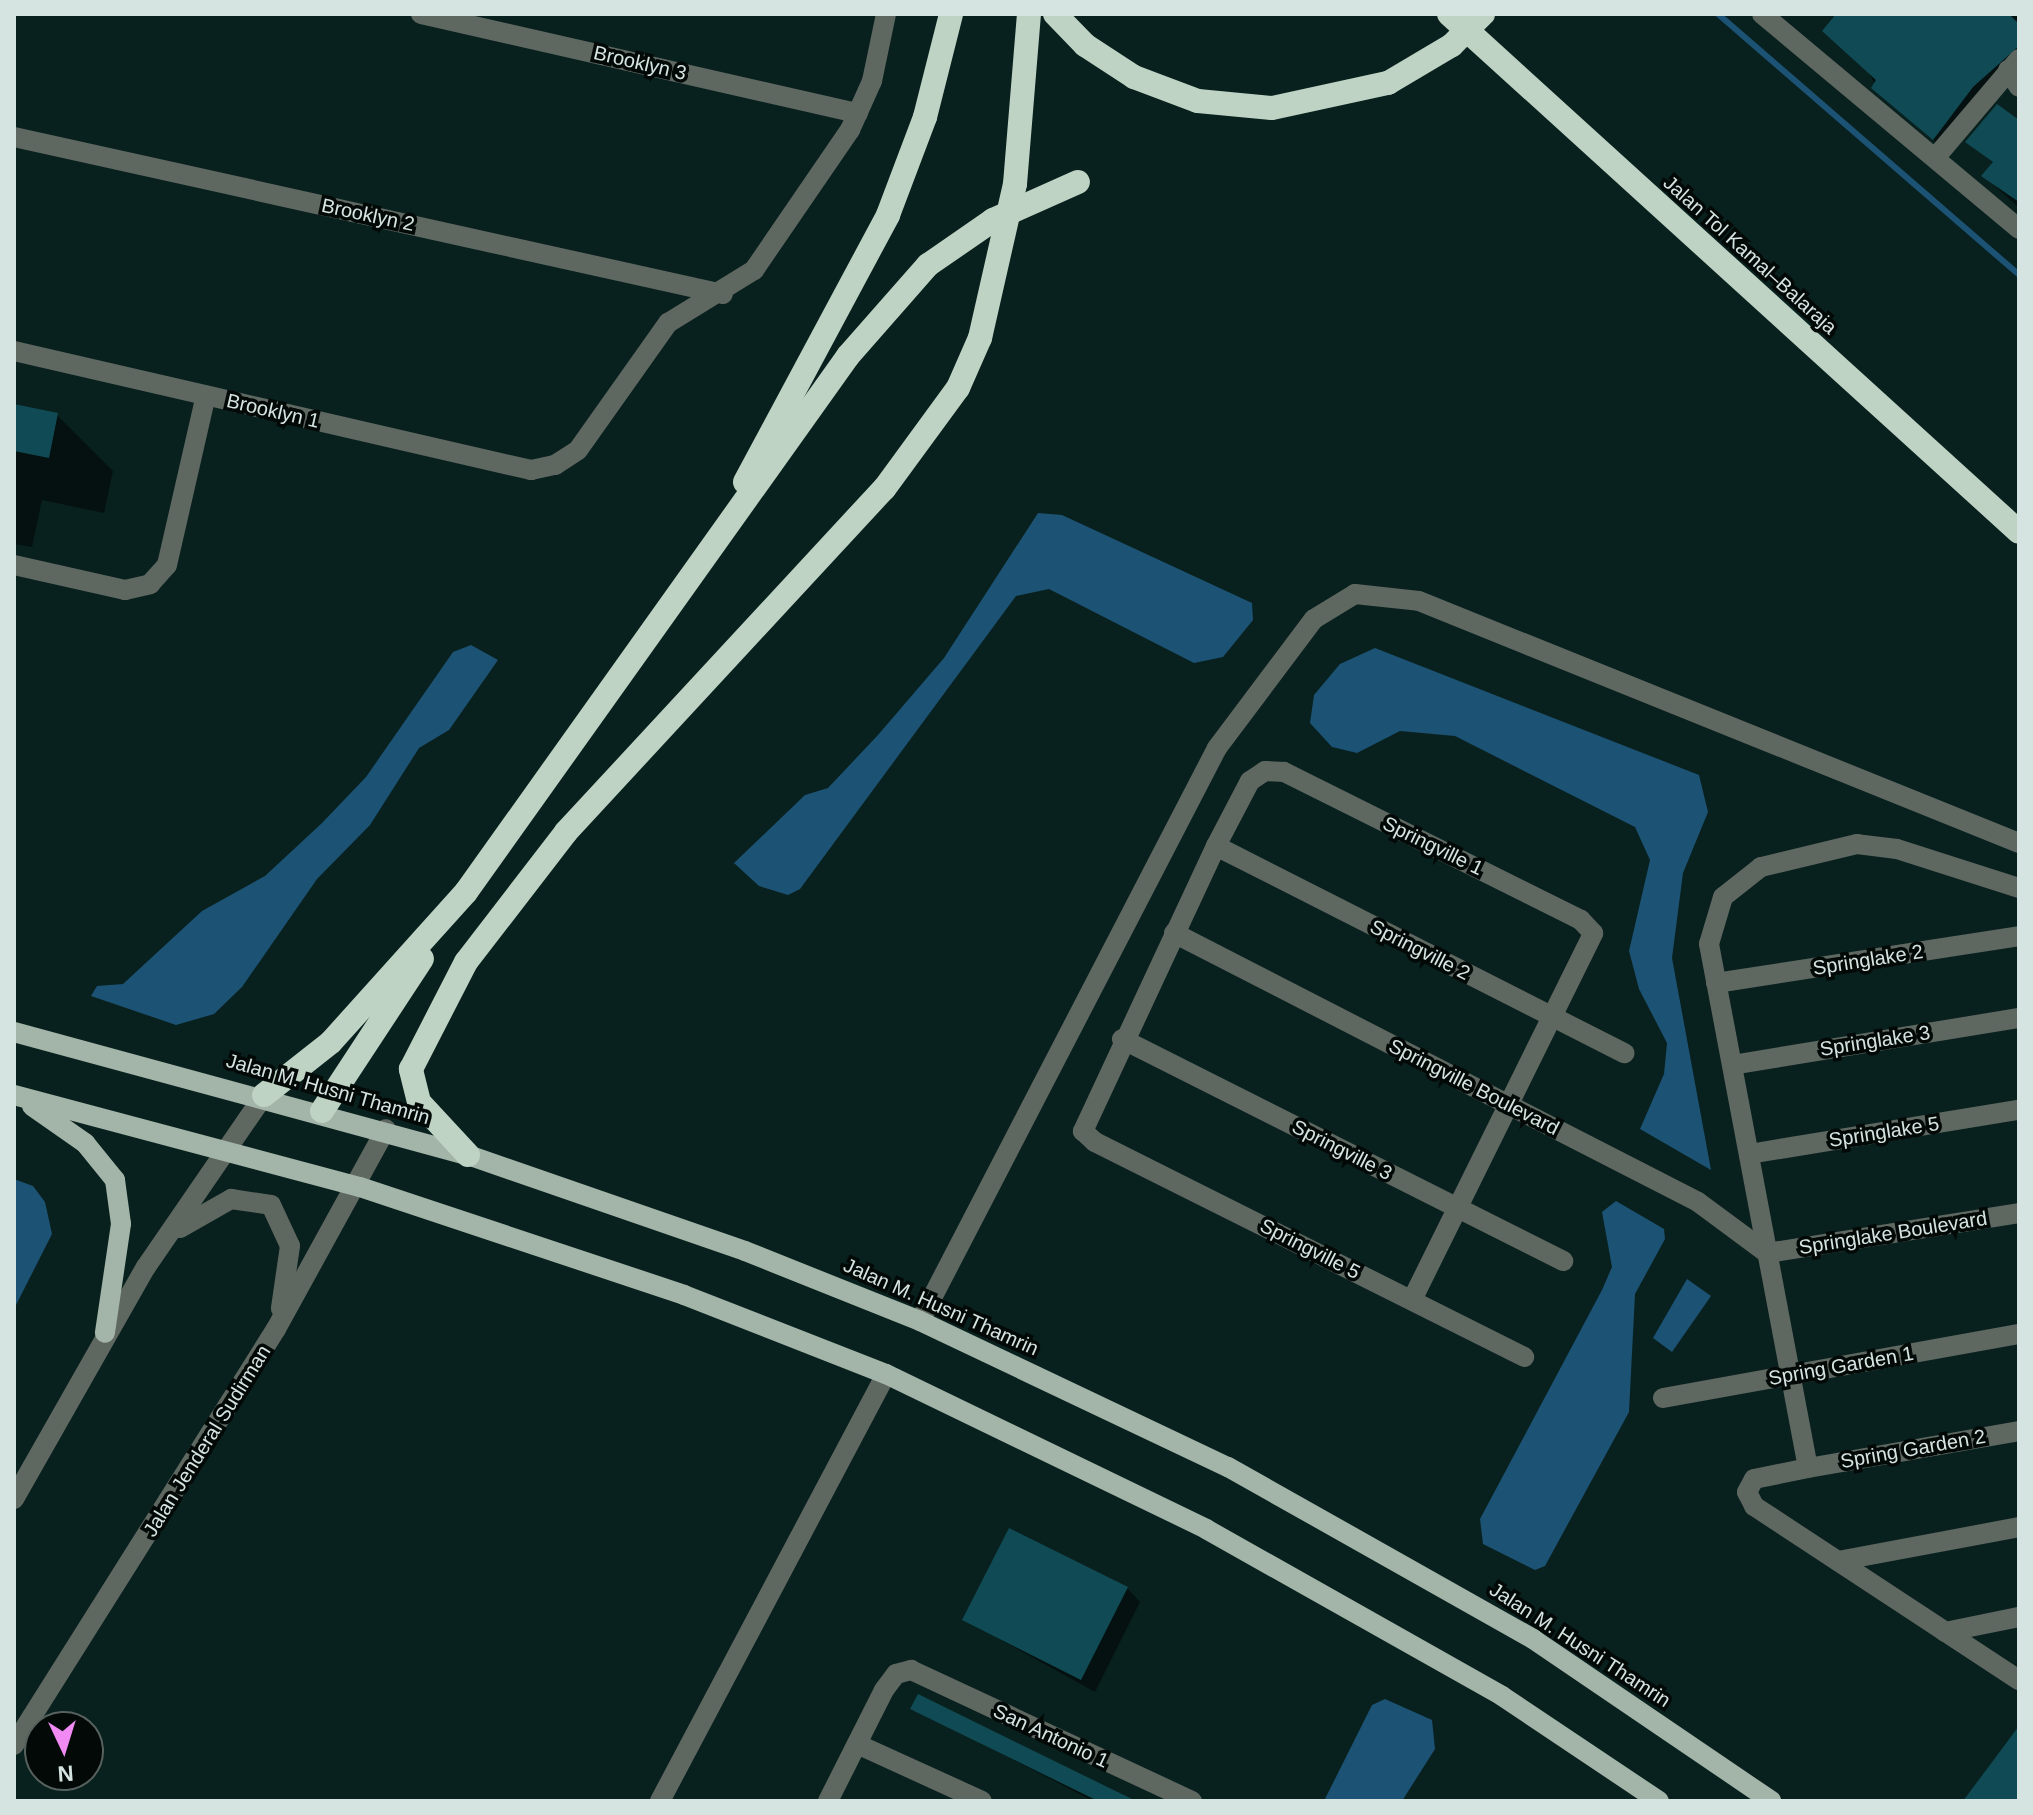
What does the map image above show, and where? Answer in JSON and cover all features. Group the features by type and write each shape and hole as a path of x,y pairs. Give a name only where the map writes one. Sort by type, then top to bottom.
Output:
{"highway":[{"path":"648,646 866,260 925,117 951,14"},
{"path":"468,1155 414,1091 411,1069 466,962 545,857 884,489 958,388 1006,241 1029,14"},
{"path":"1055,14 1085,45 1134,77 1198,101 1272,108 1388,83 1452,45 1483,14"},
{"name":"Jalan Tol Kamal–Balaraja","path":"1449,14 2019,532"},
{"path":"322,1111 466,892 648,646 848,356 928,265 993,220 1078,182"},
{"path":"264,1095 331,1042 466,892"}],"main road":[{"name":"Jalan M. Husni Thamrin","path":"14,1032 264,1095 468,1155 745,1251 920,1321 1228,1467 1533,1639 1771,1801"},
{"path":"16,1096 360,1187 684,1295 886,1374 1206,1529 1502,1696 1659,1801"},
{"path":"16,1096 85,1143 115,1180 121,1224 105,1333"}],"street":[{"name":"Brooklyn 3","path":"421,14 858,113"},
{"path":"723,294 754,270 858,113 886,14"},
{"path":"1762,14 2019,229"},
{"path":"1935,158 2015,72"},
{"name":"Brooklyn 2","path":"14,137 723,294"},
{"name":"Brooklyn 1","path":"14,351 531,470 578,450 668,323 723,294"},
{"path":"14,565 125,590 150,584 167,565 206,395"},
{"path":"920,1321 1217,748 1314,619 1355,594 1419,601 2019,843"},
{"name":"Springville 1","path":"1216,846 1250,781 1265,771 1284,772 1581,920 1593,933 1590,951 1555,1018"},
{"path":"1808,1468 1709,944 1723,897 1761,867 1857,844 1897,849 2019,888"},
{"path":"1122,1039 1216,846"},
{"name":"Springville 2","path":"1216,846 1624,1053"},
{"name":"Springville Boulevard","path":"1174,933 1698,1202 1767,1253"},
{"name":"Springlake 2","path":"1716,983 2019,936"},
{"path":"1412,1300 1555,1018"},
{"name":"Springlake 3","path":"1732,1065 2019,1018"},
{"name":"Springville 5","path":"1122,1039 1084,1116 1083,1131 1095,1142 1524,1357"},
{"name":"Springville 3","path":"1122,1039 1563,1261"},
{"path":"14,1499 105,1333 222,1149 264,1095"},
{"name":"Springlake 5","path":"1749,1154 2019,1110"},
{"name":"Jalan Jenderal Sudirman","path":"14,1745 276,1329 360,1187 386,1129"},
{"path":"146,1267 204,1208 231,1199 264,1201 283,1218 290,1246 276,1329"},
{"name":"Springlake Boulevard","path":"1767,1253 2019,1213"},
{"name":"Spring Garden 1","path":"1663,1398 2019,1334"},
{"path":"660,1801 886,1374"},
{"name":"Spring Garden 2","path":"1838,1561 1754,1506 1747,1492 1754,1479 2019,1431"},
{"path":"1838,1561 2019,1527"},
{"path":"1838,1561 2019,1680"},
{"path":"1945,1632 2019,1617"},
{"name":"San Antonio 1","path":"857,1744 896,1674 911,1670 1164,1795 1192,1801"},
{"path":"828,1801 857,1744 982,1801"}],"water":[{"path":"1038,513 1062,515 1252,603 1253,620 1223,657 1194,663 1049,589 1016,596 800,889 788,895 759,886 734,863 805,795 828,788 878,735 944,658"},
{"path":"471,645 498,660 449,730 419,748 370,825 317,879 242,987 214,1014 176,1025 91,996 97,986 123,984 202,911 265,876 366,777 453,652"},
{"path":"1375,648 1699,775 1708,812 1683,873 1672,958 1711,1170 1640,1129 1664,1074 1667,1043 1639,989 1629,951 1650,860 1635,827 1455,736 1400,731 1357,753 1332,747 1310,723 1314,695 1340,664"},
{"path":"14,1179 33,1186 45,1202 52,1234 14,1309"},
{"path":"1616,1201 1664,1229 1665,1239 1635,1294 1629,1412 1545,1566 1535,1570 1483,1544 1480,1519 1612,1267 1602,1212"},
{"path":"1687,1279 1711,1296 1672,1352 1653,1338"},
{"path":"1385,1699 1432,1720 1435,1749 1402,1801 1324,1801 1372,1705"}],"building":[{"path":"1836,14 2009,14 2019,24 2019,46 1973,87 1933,140 1871,88 1876,80 1822,31"},
{"path":"1997,104 2019,120 2019,202 1981,176 1993,162 1965,142"},
{"path":"14,404 58,413 49,458 14,451"},
{"path":"1009,1528 1128,1587 1081,1680 962,1620"},
{"path":"918,1694 1136,1801 1098,1801 910,1709"},
{"path":"2019,1726 2019,1801 1963,1801"}],"waterway":[{"path":"1718,14 2019,275"}]}
